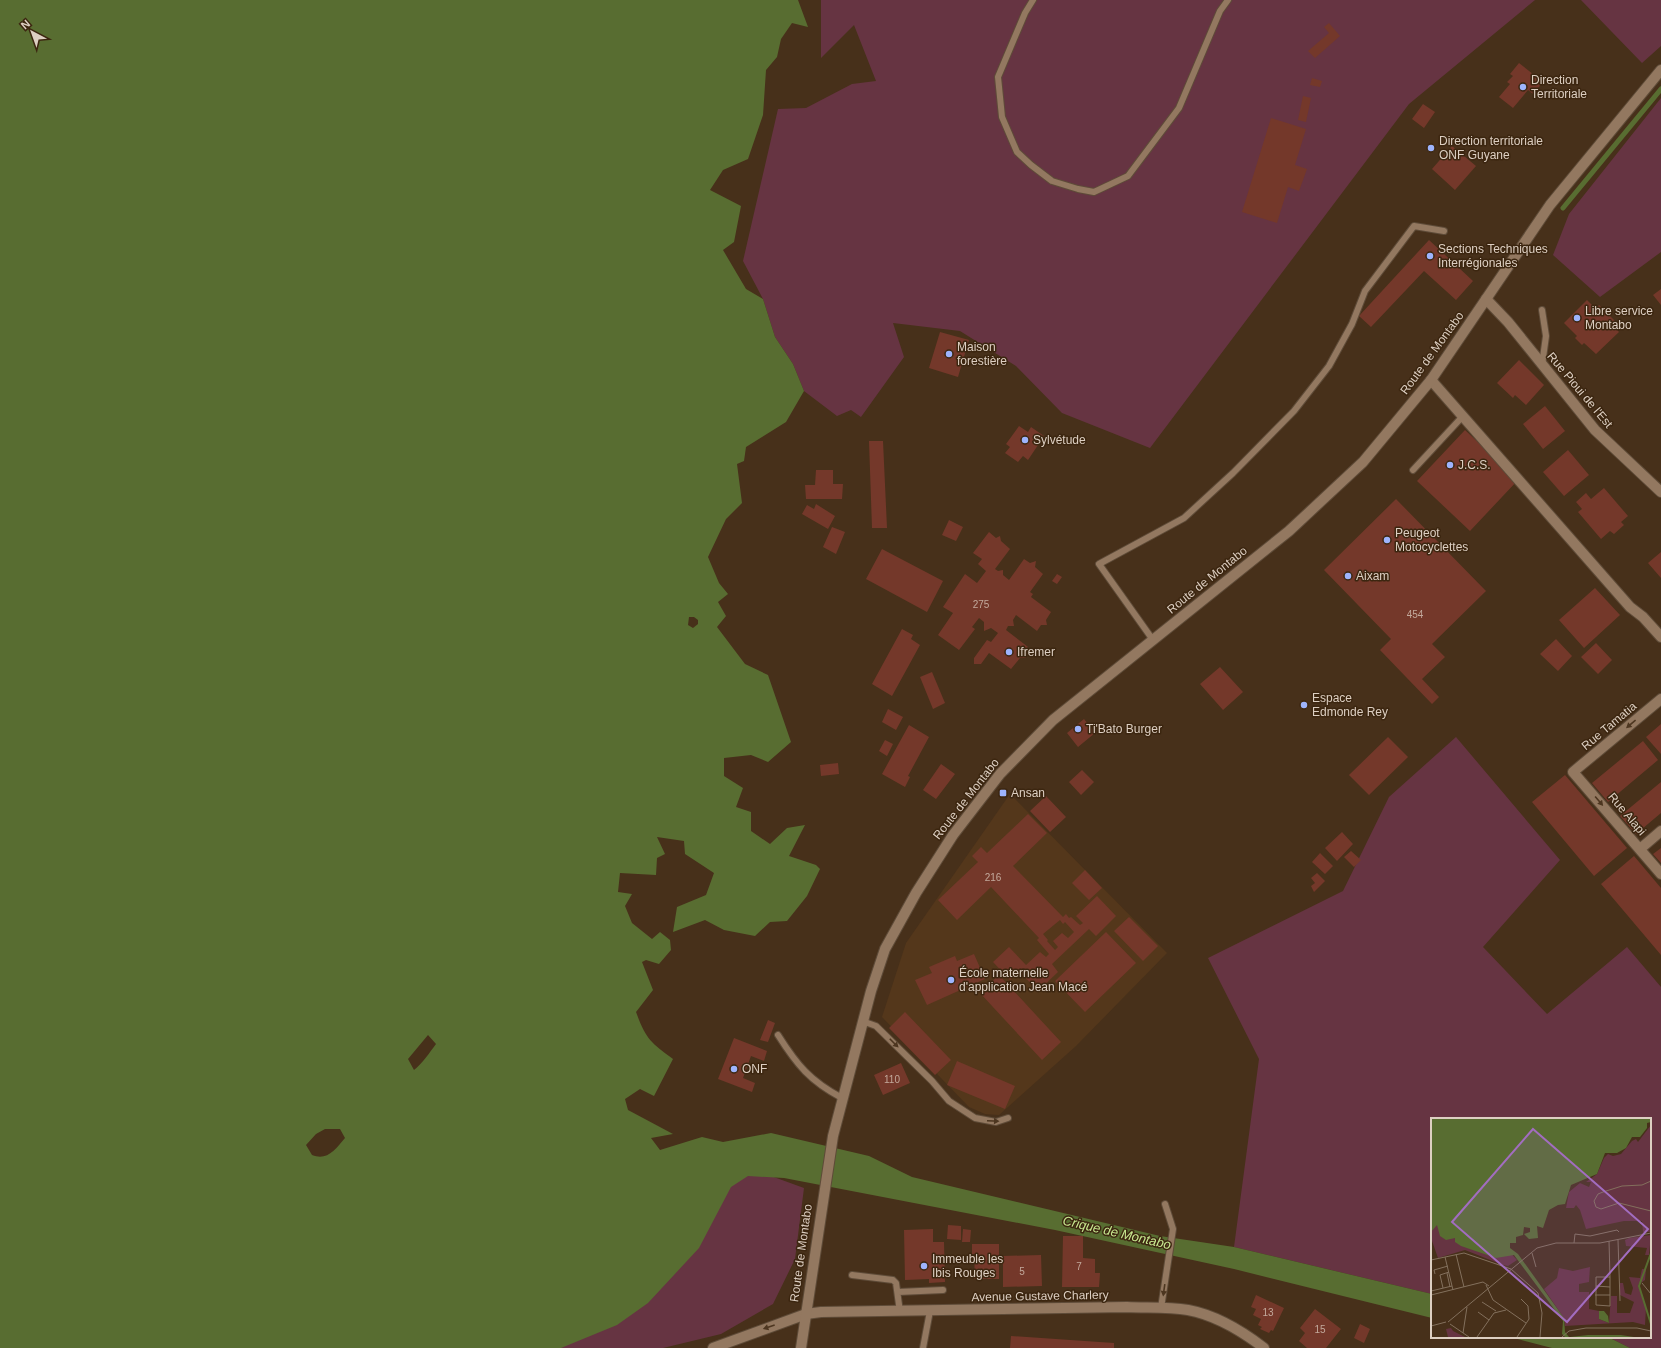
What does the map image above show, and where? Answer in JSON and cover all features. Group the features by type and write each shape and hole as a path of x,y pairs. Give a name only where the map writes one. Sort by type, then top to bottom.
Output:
{"main road":[{"name":"Route de Montabo","path":"801,1348 833,1136 862,1021 885,949 916,893 953,835 1000,774 1053,720 1289,531 1363,462 1431,380 1550,205 1661,70"},
{"name":"Rue Pioui de l'Est","path":"1486,299 1508,322 1595,430 1661,492"},
{"path":"1431,380 1630,607 1643,617 1661,637"},
{"name":"Rue Tamatia","path":"1573,772 1661,699"},
{"name":"Rue Alapi","path":"1573,772 1661,874"},
{"path":"1640,849 1661,830"},
{"name":"Avenue Gustave Charlery","path":"713,1348 806,1314 821,1312 900,1312 1127,1307 1187,1310 1211,1316 1264,1348"}],"lane":[{"path":"1033,0 1025,13 998,77 1002,117 1017,152 1031,165 1052,181 1094,192 1128,176 1179,108 1220,11 1228,0"},
{"path":"1153,640 1099,564 1184,518 1233,473 1294,411 1329,366 1352,324 1365,291 1414,226 1444,231"},
{"path":"1542,310 1546,336 1542,366"},
{"path":"1413,470 1463,416"},
{"path":"862,1021 876,1026 932,1081 949,1101 975,1118 996,1122 1008,1118"},
{"path":"778,1035 805,1074 824,1088 842,1098"},
{"path":"1161,1308 1173,1229 1165,1204"},
{"path":"852,1275 893,1280 896,1283 898,1292 900,1312"},
{"path":"898,1292 943,1290"},
{"path":"923,1348 930,1311"}],"shaded area":[{"path":"821,0 1535,0 1409,104 1150,448 1062,413 1016,366 960,331 893,323 904,357 861,417 851,410 837,416 804,391 793,364 775,337 763,299 743,261 778,109 806,108 852,84 876,81 854,25 821,58"},
{"path":"1581,0 1661,0 1661,46 1642,63"},
{"path":"1661,98 1661,252 1600,297 1553,255 1569,214"},
{"path":"1456,737 1560,860 1483,947 1547,1014 1627,947 1661,987 1661,1348 1630,1348 1610,1338 1651,1338 1651,1118 1431,1118 1431,1294 1234,1247 1259,1059 1208,958 1343,891 1389,797"},
{"path":"1010,794 1167,953 1076,1046 999,1115 985,1114 969,1107 882,1017 906,943"},
{"path":"757,1171 804,1188 795,1259 773,1304 721,1334 663,1348 287,1348 624,1176"}],"water":[{"name":"Crique de Montabo","path":"0,0 798,0 808,27 792,23 781,39 777,57 766,70 763,115 748,159 723,170 710,190 741,206 734,242 723,250 746,289 763,299 775,337 793,364 804,391 786,422 746,447 744,461 737,464 742,503 726,519 708,557 719,583 728,594 718,602 726,616 717,627 745,664 768,675 791,742 768,762 751,755 724,758 724,776 743,788 736,807 751,812 751,831 770,844 787,828 805,825 789,856 816,865 820,869 807,896 787,921 770,922 755,936 724,930 705,920 673,932 677,907 706,895 714,873 685,854 684,841 657,837 665,854 657,858 656,875 620,873 618,892 632,894 625,906 632,923 652,939 660,932 670,940 671,950 659,964 646,960 642,962 653,990 636,1012 646,1034 654,1044 673,1059 654,1096 640,1089 625,1099 628,1110 673,1134 651,1138 660,1150 702,1137 723,1142 771,1133 869,1156 912,1177 1160,1236 1234,1247 1431,1294 1431,1318 1234,1269 1055,1230 784,1178 748,1176 731,1187 699,1248 648,1303 617,1325 561,1348 0,1348","holes":["689,617 694,617 698,620 698,624 693,628 688,625","428,1035 436,1044 414,1070 408,1059","325,1129 340,1129 345,1138 338,1147 330,1153 322,1157 312,1155 306,1145 316,1134"]},
{"path":"1514,1338 1610,1338 1630,1348 1552,1348"}],"building":[{"path":"1329,23 1340,36 1315,58 1308,51 1329,33 1324,27"},
{"name":"Direction Territoriale","path":"1519,63 1543,82 1533,94 1528,90 1513,108 1499,97 1510,84 1507,82 1513,76 1510,74"},
{"path":"1312,78 1322,81 1320,87 1310,85"},
{"path":"1303,96 1311,98 1306,122 1298,120"},
{"path":"1423,104 1435,112 1424,128 1412,119"},
{"path":"1271,118 1306,129 1295,165 1307,169 1299,191 1288,187 1277,223 1242,212"},
{"path":"1452,146 1476,166 1455,190 1432,169"},
{"name":"Sections Techniques Interrégionales","path":"1429,240 1473,281 1456,300 1424,271 1371,327 1359,316"},
{"path":"1661,289 1661,305 1653,295"},
{"path":"1587,300 1596,309 1599,305 1615,321 1612,324 1619,332 1596,354 1584,343 1582,345 1575,338 1577,336 1564,323"},
{"name":"Maison forestière","path":"940,332 969,340 958,377 929,368"},
{"path":"1519,360 1544,385 1526,405 1515,395 1513,398 1497,383"},
{"path":"1545,406 1565,431 1543,449 1523,424"},
{"name":"Sylvétude","path":"1019,426 1028,432 1031,427 1044,436 1028,460 1023,456 1018,462 1005,453 1010,447 1006,444"},
{"path":"1465,430 1518,480 1470,531 1417,481"},
{"path":"869,441 883,441 887,528 872,528"},
{"path":"1568,450 1589,475 1564,496 1543,472"},
{"path":"816,470 833,470 833,484 843,484 842,499 806,499 805,485 815,485"},
{"path":"1604,488 1628,516 1621,522 1624,525 1614,534 1610,531 1601,539 1578,512 1582,509 1576,502 1586,493 1591,499"},
{"path":"1396,499 1486,591 1432,644 1445,657 1422,679 1439,697 1432,704 1380,650 1391,639 1324,570"},
{"path":"816,504 835,516 828,529 802,514 807,505 814,509"},
{"path":"949,520 963,527 956,541 942,535"},
{"path":"832,527 845,532 836,554 823,547"},
{"path":"989,532 996,538 1000,536 1001,541 1010,549 995,569 998,571 1003,570 1003,575 1009,580 1024,559 1030,563 1036,561 1035,567 1043,574 1030,592 1033,594 1031,597 1051,612 1046,620 1047,625 1041,625 1037,631 1016,615 1013,620 1014,626 1008,626 1006,630 1028,647 1024,652 1026,658 1020,658 1011,669 989,653 981,664 974,664 974,658 987,640 991,642 998,633 991,628 984,631 984,622 979,618 972,627 975,629 959,650 938,635 953,613 943,607 965,574 977,583 986,571 978,564 982,559 973,553"},
{"path":"882,549 943,581 927,612 866,579"},
{"path":"1661,552 1661,578 1648,563"},
{"path":"1057,574 1062,577 1057,584 1052,581"},
{"path":"1595,588 1620,615 1584,648 1559,620"},
{"path":"902,629 913,635 911,639 920,645 892,696 872,684"},
{"path":"1556,639 1572,656 1558,671 1540,654"},
{"path":"1596,643 1612,660 1598,674 1581,657"},
{"path":"1220,667 1243,692 1223,710 1200,684"},
{"path":"932,672 945,703 933,709 920,677"},
{"path":"888,709 903,717 896,730 882,722"},
{"path":"1084,719 1095,733 1078,747 1067,733"},
{"path":"1661,724 1661,754 1646,737"},
{"path":"909,725 929,737 908,776 910,777 905,787 882,774"},
{"path":"1388,737 1408,757 1369,795 1349,775"},
{"path":"885,740 893,744 887,756 879,751"},
{"path":"1643,741 1658,760 1608,802 1592,783"},
{"path":"838,763 839,774 821,776 820,765"},
{"path":"941,764 955,774 936,799 923,790"},
{"path":"1082,770 1094,782 1081,795 1069,782"},
{"path":"1565,775 1627,848 1594,876 1532,802"},
{"path":"1661,782 1661,813 1636,834 1620,816"},
{"path":"1046,796 1066,817 1050,832 1030,811"},
{"path":"1028,814 1047,833 1013,866 1063,917 1066,914 1069,918 1071,917 1080,925 1083,923 1076,916 1097,896 1116,916 1096,936 1089,929 1052,964 1058,972 1038,991 1019,971 1010,980 993,962 1009,947 1026,965 1040,952 1046,957 1049,954 1037,940 1039,938 991,887 957,920 938,900 978,862 972,856 981,847 987,853","holes":["1060,920 1063,924 1065,922 1074,932 1068,938 1062,933 1053,941 1058,947 1055,950 1043,934"]},
{"path":"1342,832 1353,844 1337,861 1325,848"},
{"path":"1661,848 1661,863 1653,854"},
{"path":"1351,851 1361,860 1354,867 1344,857"},
{"path":"1320,853 1333,866 1325,874 1312,862"},
{"path":"1634,856 1661,888 1661,955 1601,884"},
{"path":"1085,870 1102,888 1089,900 1072,883"},
{"path":"1317,873 1325,881 1314,892 1311,886 1315,883 1311,878"},
{"path":"1129,917 1158,946 1143,961 1114,931"},
{"path":"1106,932 1136,963 1085,1012 1055,981"},
{"path":"974,954 985,979 927,1005 915,980 932,973 929,967 955,956 957,961"},
{"path":"999,975 1061,1042 1042,1060 980,993"},
{"path":"905,1012 951,1060 935,1075 889,1028"},
{"path":"768,1020 775,1023 768,1042 760,1040"},
{"name":"ONF","path":"734,1038 767,1051 764,1061 751,1056 743,1078 755,1083 752,1092 718,1079"},
{"path":"957,1061 1015,1086 1005,1109 947,1085"},
{"path":"901,1063 910,1083 883,1095 874,1075"},
{"path":"948,1225 961,1226 961,1240 947,1239"},
{"name":"Immeuble les Ibis Rouges","path":"933,1229 933,1242 944,1242 945,1282 929,1283 929,1279 905,1280 904,1230"},
{"path":"963,1229 971,1230 970,1242 962,1242"},
{"path":"1063,1236 1083,1236 1083,1258 1095,1259 1095,1273 1100,1273 1099,1287 1062,1287"},
{"path":"972,1244 999,1244 999,1279 974,1279 975,1254 972,1254"},
{"path":"1041,1255 1042,1286 1003,1287 1003,1256"},
{"path":"1256,1295 1284,1308 1273,1331 1271,1330 1269,1333 1260,1329 1262,1327 1258,1325 1261,1319 1253,1315 1256,1309 1251,1307"},
{"path":"1315,1309 1341,1329 1326,1348 1307,1348 1299,1341 1305,1333 1300,1328"},
{"path":"1360,1324 1370,1329 1364,1343 1354,1338"},
{"path":"1011,1336 1114,1343 1114,1348 1010,1348"}],"waterway":[{"path":"1563,208 1661,89"}],"place":[{"name":"Direction Territoriale","path":"1523,87"},
{"name":"Direction territoriale ONF Guyane","path":"1431,148"},
{"name":"Sections Techniques Interrégionales","path":"1430,256"},
{"name":"Libre service Montabo","path":"1577,318"},
{"name":"Maison forestière","path":"949,354"},
{"name":"Sylvétude","path":"1025,440"},
{"name":"J.C.S.","path":"1450,465"},
{"name":"Peugeot Motocyclettes","path":"1387,540"},
{"name":"Aixam","path":"1348,576"},
{"name":"Ifremer","path":"1009,652"},
{"name":"Espace Edmonde Rey","path":"1304,705"},
{"name":"Ti'Bato Burger","path":"1078,729"},
{"name":"Ansan","path":"1003,793"},
{"name":"École maternelle d'application Jean Macé","path":"951,980"},
{"name":"ONF","path":"734,1069"},
{"name":"Immeuble les Ibis Rouges","path":"924,1266"}]}
